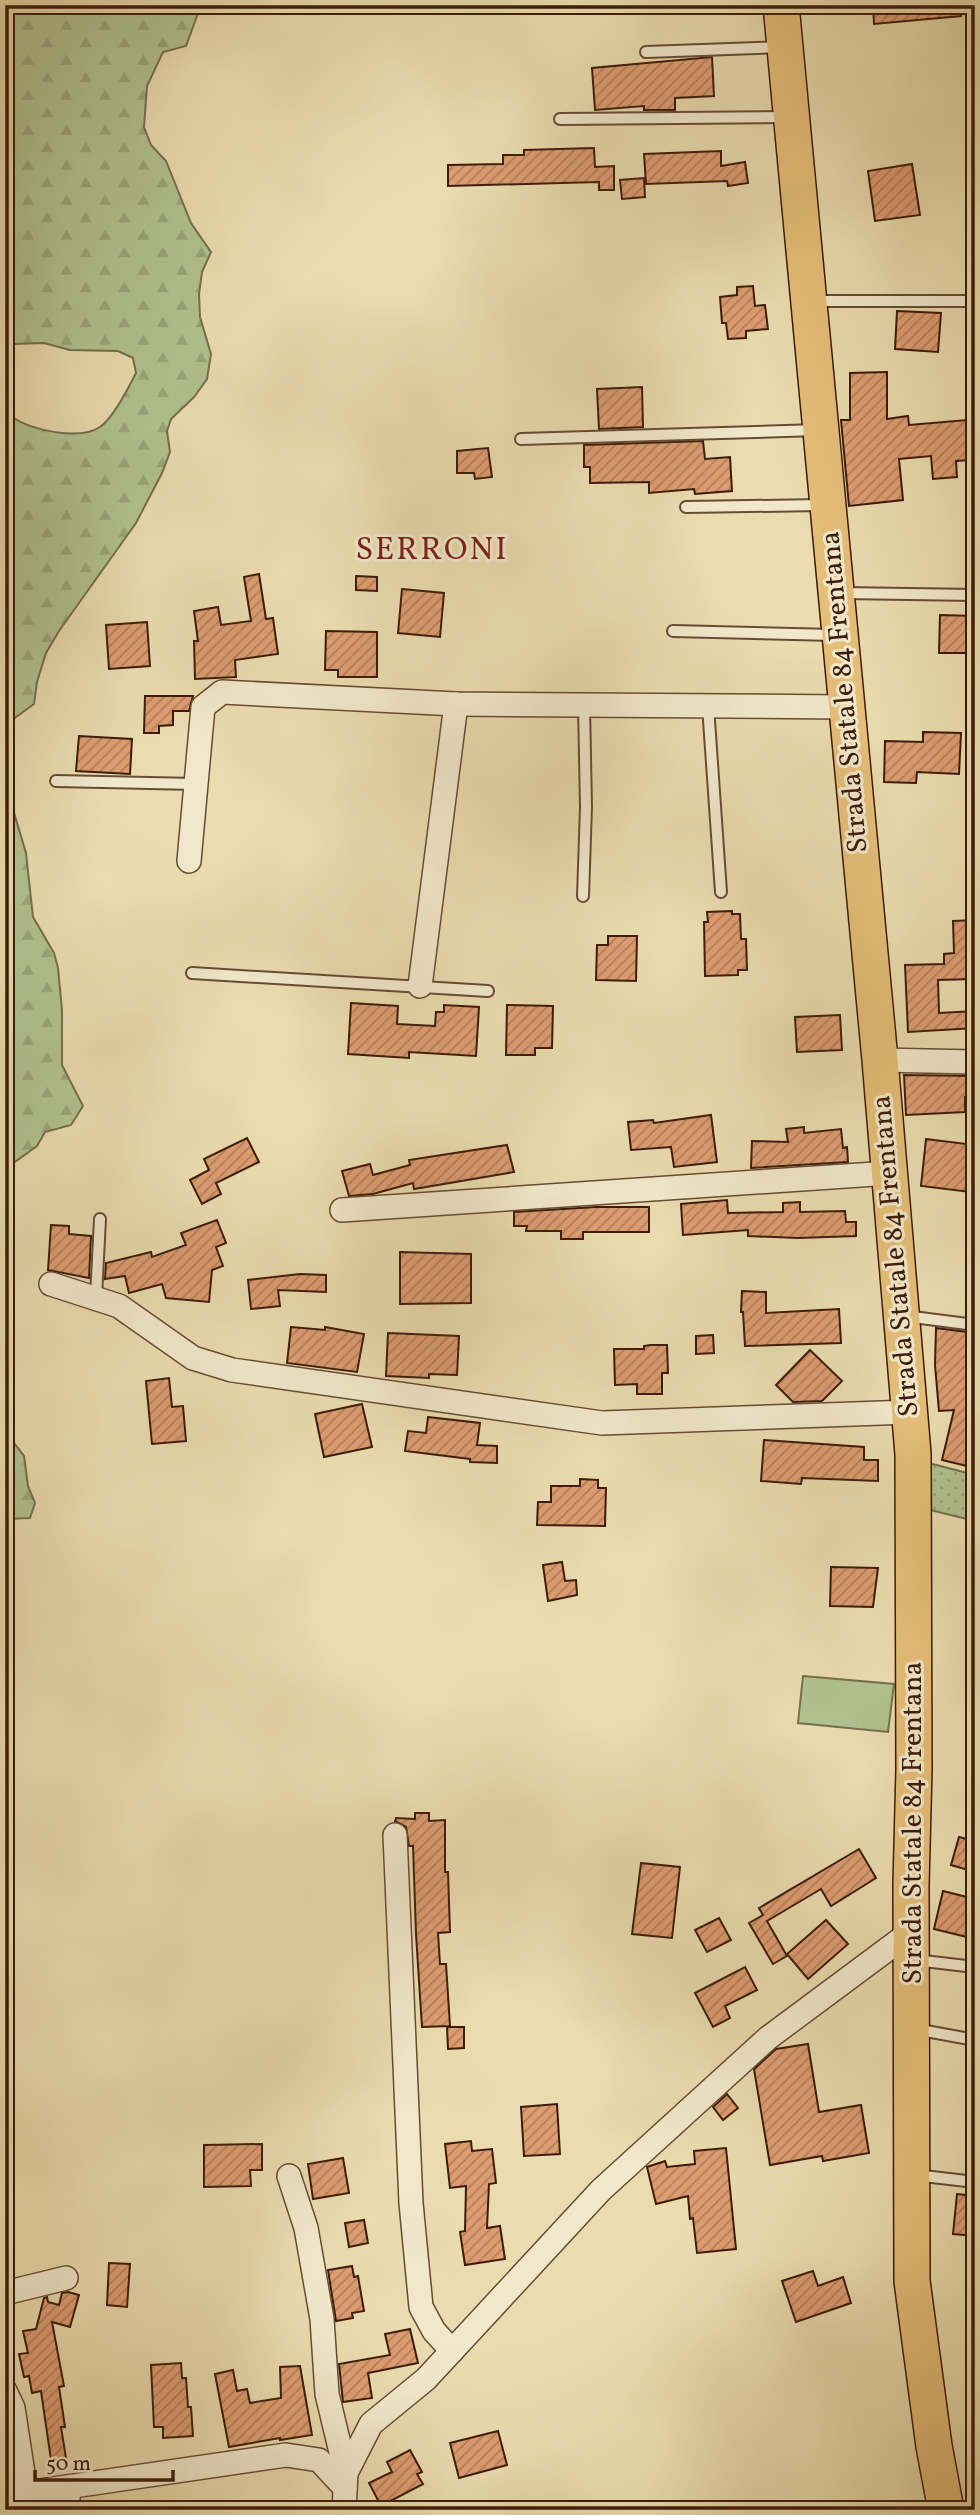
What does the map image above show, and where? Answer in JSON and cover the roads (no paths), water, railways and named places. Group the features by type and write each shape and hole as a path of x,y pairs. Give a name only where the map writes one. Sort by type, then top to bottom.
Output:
{"main road":[{"name":"Strada Statale 84 Frentana","path":"781,5 880,1060 914,1454 912,2281 934,2446 946,2510"}],"street":[{"path":"189,861 204,706 222,692 456,704 847,707"},
{"path":"421,986 456,704"},
{"path":"880,1060 975,1062"},
{"path":"342,1210 890,1173"},
{"path":"51,1284 122,1308 193,1357 232,1370 602,1423 910,1412"},
{"path":"395,1835 411,2203 421,2307 434,2331 452,2351"},
{"path":"345,2490 371,2424 426,2379 601,2190 768,2038 912,1945"},
{"path":"289,2176 306,2228 322,2319 327,2395 345,2490"},
{"path":"5,2293 66,2278"},
{"path":"5,2391 13,2408 15,2494 286,2455 319,2460 345,2490"},
{"path":"67,2510 69,2487"}],"lane":[{"path":"646,51 785,47"},
{"path":"560,119 792,117"},
{"path":"809,301 975,301"},
{"path":"521,439 821,430"},
{"path":"686,508 828,505"},
{"path":"836,593 975,595"},
{"path":"673,631 840,635"},
{"path":"583,896 586,807 584,705"},
{"path":"708,706 720,892"},
{"path":"56,782 196,785"},
{"path":"192,973 488,990"},
{"path":"96,1297 100,1219"},
{"path":"902,1315 975,1325"},
{"path":"912,1945 975,1967"},
{"path":"912,2028 975,2040"},
{"path":"911,2175 975,2182"}],"district":[{"name":"SERRONI","path":"432,551"}]}
